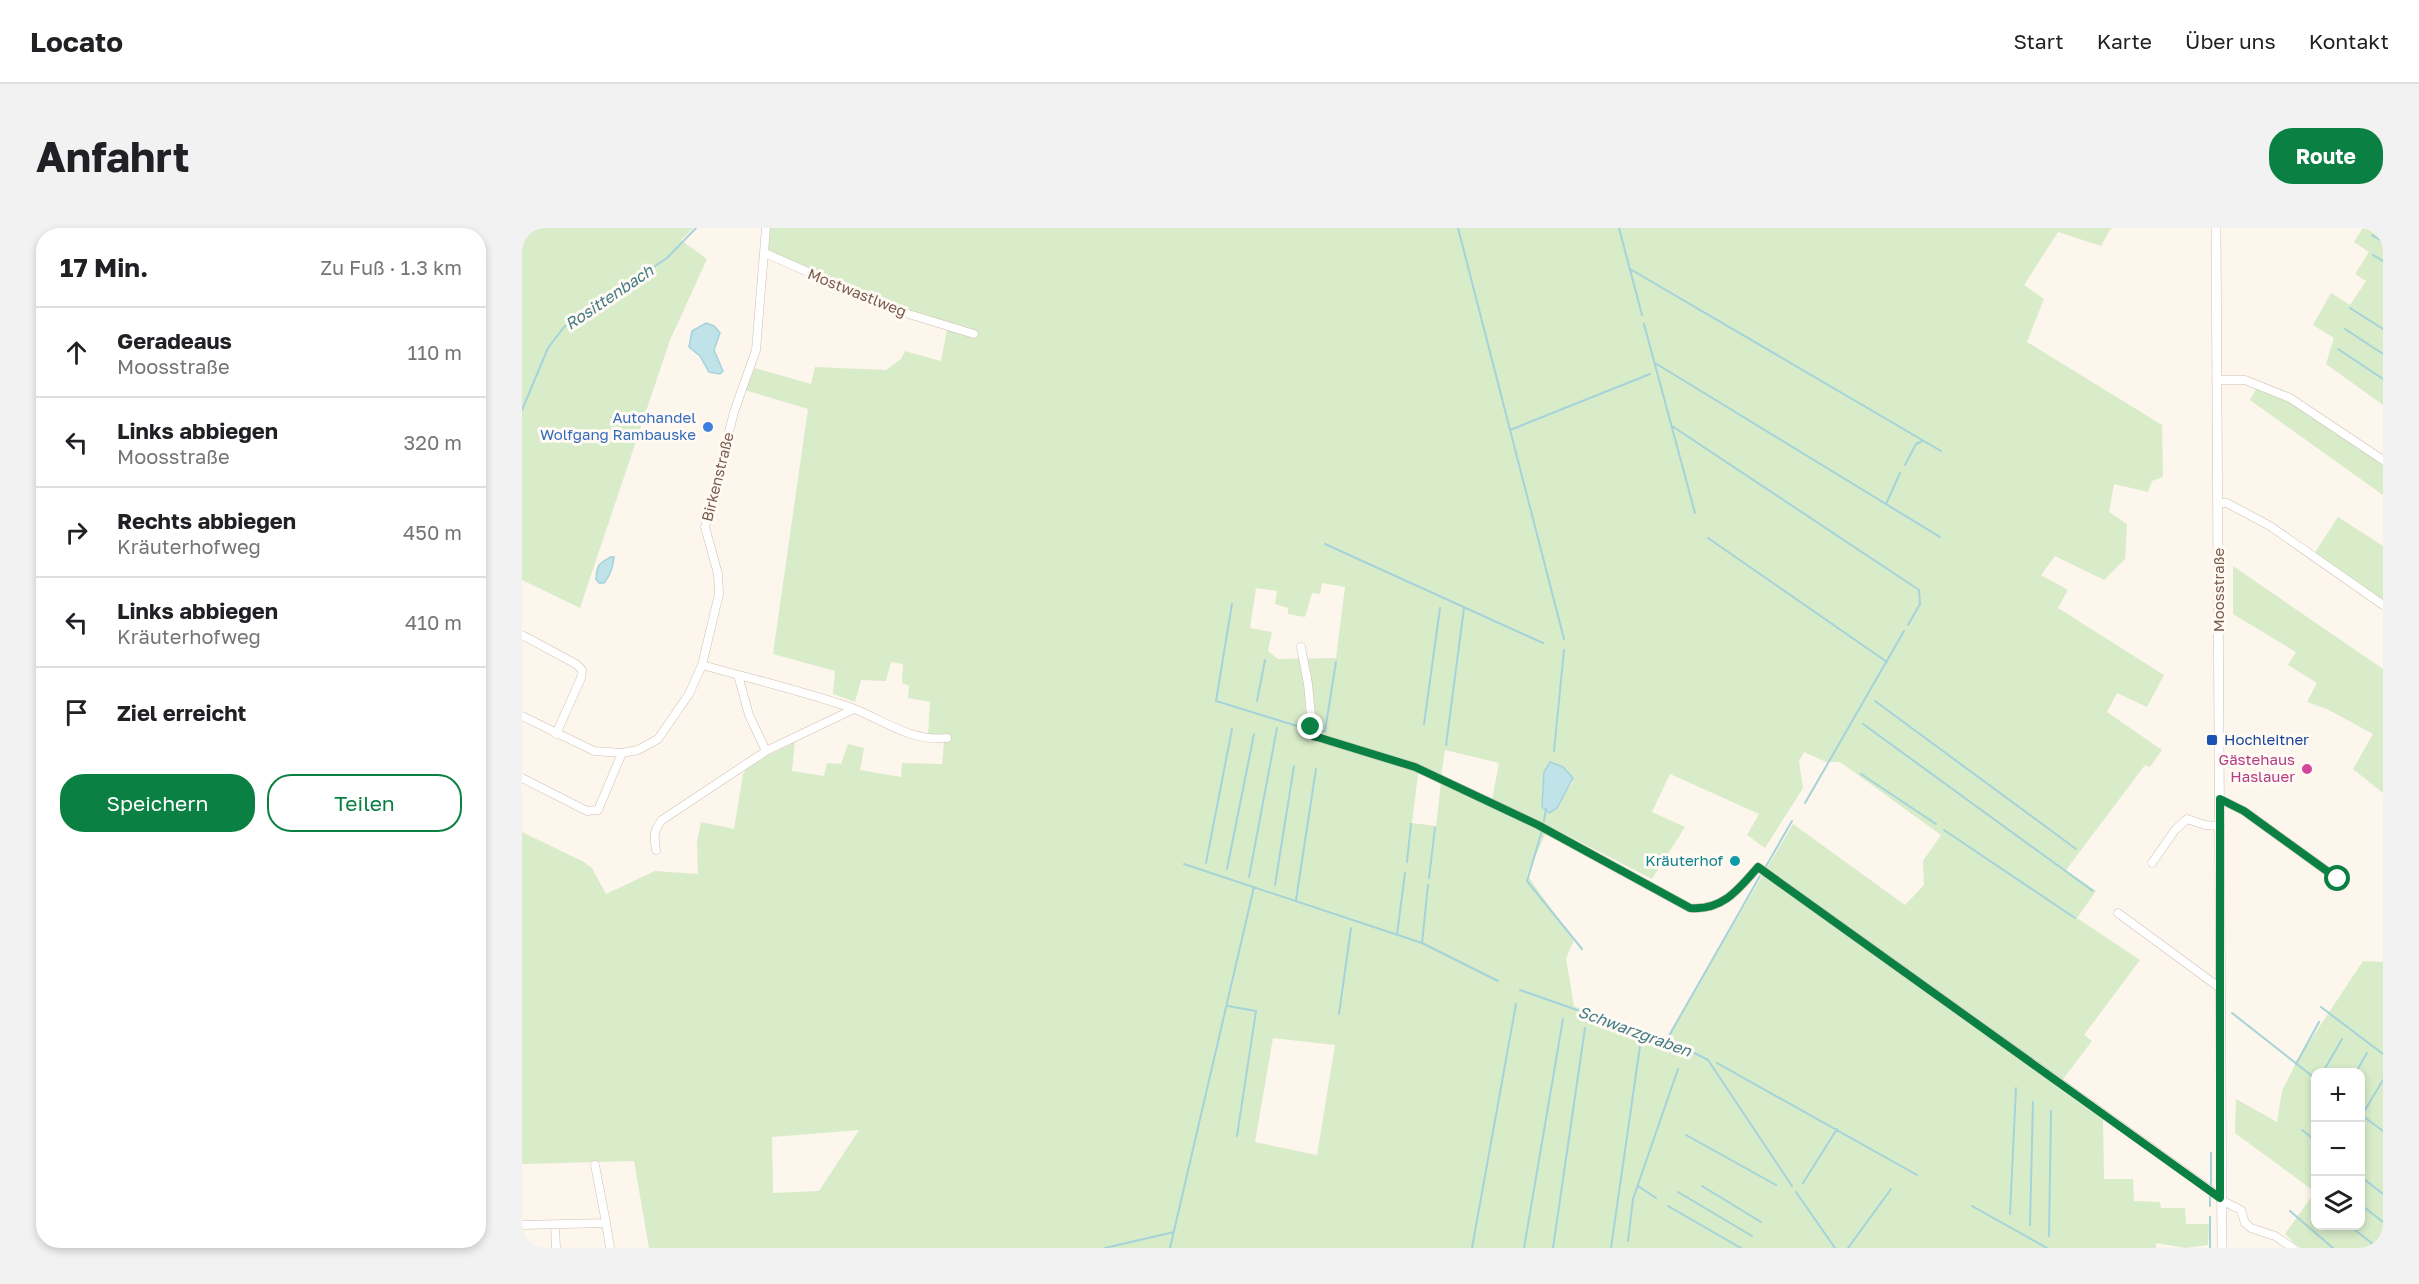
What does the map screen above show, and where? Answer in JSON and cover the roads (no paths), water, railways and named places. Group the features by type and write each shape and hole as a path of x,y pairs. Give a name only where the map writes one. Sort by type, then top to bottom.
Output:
{"street":[{"path":"765,253 766,228"},
{"name":"Moosstraße","path":"2216,228 2222,1248"},
{"name":"Mostwastlweg","path":"765,253 892,309 974,334"},
{"name":"Birkenstraße","path":"622,753 638,750 658,739 689,694 702,665 719,594 718,574 705,527 734,412 756,350 765,253"},
{"path":"2218,380 2245,380 2290,398 2383,460"},
{"path":"2218,502 2227,503 2270,526 2383,605"},
{"path":"522,635 576,664 582,670 582,678 556,734"},
{"path":"1301,647 1308,684 1313,736 1415,767 1538,825 1690,908 1703,909 1722,904 1758,867 2221,1200 2241,1210 2245,1222 2251,1228 2275,1236 2293,1248"},
{"path":"702,665 854,709 897,730 927,738 946,738"},
{"path":"738,675 749,715 766,751"},
{"path":"656,850 653,836 655,828 662,820 766,751 854,709"},
{"path":"522,716 594,751 622,753 598,810 587,810 522,778"},
{"path":"2220,799 2244,811 2338,879"},
{"path":"2152,863 2175,830 2187,819 2205,825 2220,826"},
{"path":"2118,913 2220,987"},
{"path":"595,1166 610,1248"},
{"path":"522,1225 606,1223"},
{"path":"555,1225 556,1248"}],"water":[{"path":"706,323 714,326 720,333 714,350 723,371 720,374 709,372 700,356 689,347 692,331"},
{"path":"614,557 610,574 604,583 599,583 596,579 599,566"},
{"path":"1550,762 1563,767 1573,778 1557,808 1549,813 1542,807 1544,772"}],"waterway":[{"name":"Rosittenbach","path":"522,410 548,348 564,327 667,258 696,228"},
{"path":"1458,228 1564,639"},
{"path":"1619,228 1642,315"},
{"path":"2372,235 2383,242"},
{"path":"2373,255 2383,261"},
{"path":"1630,269 1941,451"},
{"path":"2350,308 2383,329"},
{"path":"1644,324 1695,513"},
{"path":"2345,329 2383,354"},
{"path":"2338,349 2383,379"},
{"path":"1655,363 1940,537"},
{"path":"1510,430 1650,374"},
{"path":"1672,426 1919,590 1920,604 1908,625"},
{"path":"1905,465 1916,444 1922,441"},
{"path":"1886,504 1900,473"},
{"path":"1708,538 1887,662"},
{"path":"1325,544 1543,643"},
{"path":"1232,604 1216,701 1307,729"},
{"path":"1424,724 1440,608"},
{"path":"1446,745 1464,608"},
{"path":"1805,803 1904,631"},
{"path":"1554,751 1564,650"},
{"path":"1257,701 1265,660"},
{"path":"1318,731 1325,731 1336,662"},
{"path":"1875,701 2076,849"},
{"path":"1863,724 2093,891"},
{"path":"1249,877 1277,728"},
{"path":"1206,863 1232,729"},
{"path":"1227,869 1254,734"},
{"path":"1275,885 1294,766"},
{"path":"1296,900 1316,769"},
{"path":"1861,774 1936,824"},
{"path":"1544,821 1546,809"},
{"path":"1765,868 1792,821"},
{"path":"1407,862 1411,824"},
{"path":"1429,878 1435,828"},
{"path":"1944,830 2075,918"},
{"path":"1542,831 1527,881 1582,949"},
{"path":"1184,864 1422,943 1498,981"},
{"path":"1397,935 1405,873"},
{"path":"1666,1041 1760,876"},
{"path":"1422,943 1428,885"},
{"path":"1170,1248 1254,887"},
{"path":"1339,1014 1351,928"},
{"name":"Schwarzgraben","path":"1520,990 1685,1048 1708,1060 1792,1186"},
{"path":"1472,1248 1516,1004"},
{"path":"1228,1006 1256,1011 1237,1136"},
{"path":"2321,1007 2383,1054"},
{"path":"2232,1013 2311,1075"},
{"path":"1524,1248 1563,1019"},
{"path":"2296,1064 2319,1022"},
{"path":"1553,1248 1585,1028"},
{"path":"2325,1068 2342,1039"},
{"path":"1611,1248 1640,1046"},
{"path":"2358,1068 2367,1053"},
{"path":"1717,1063 1917,1175"},
{"path":"1628,1241 1633,1199 1678,1069"},
{"path":"2365,1110 2383,1080"},
{"path":"2010,1214 2016,1088"},
{"path":"2030,1225 2033,1102"},
{"path":"2049,1236 2051,1111"},
{"path":"2365,1118 2383,1131"},
{"path":"1803,1183 1837,1129"},
{"path":"2302,1130 2311,1137"},
{"path":"1686,1135 1776,1185"},
{"path":"2211,1153 2211,1189"},
{"path":"2365,1180 2383,1194"},
{"path":"1638,1186 1656,1198"},
{"path":"1702,1186 1761,1222"},
{"path":"1848,1248 1891,1189"},
{"path":"1678,1192 1752,1236"},
{"name":"Schwarzgraben","path":"1796,1192 1835,1248"},
{"path":"2210,1197 2210,1206"},
{"path":"1668,1206 1741,1248"},
{"path":"1972,1206 2047,1248"},
{"path":"2365,1208 2383,1222"},
{"path":"2290,1211 2333,1248"},
{"path":"2210,1217 2210,1248"},
{"path":"2355,1230 2378,1248"},
{"path":"1105,1248 1174,1232"}],"place":[{"name":"Autohandel Wolfgang Rambauske","path":"708,427"},
{"name":"Hochleitner","path":"2212,740"},
{"name":"Gästehaus Haslauer","path":"2307,769"},
{"name":"Kräuterhof","path":"1735,861"}]}
